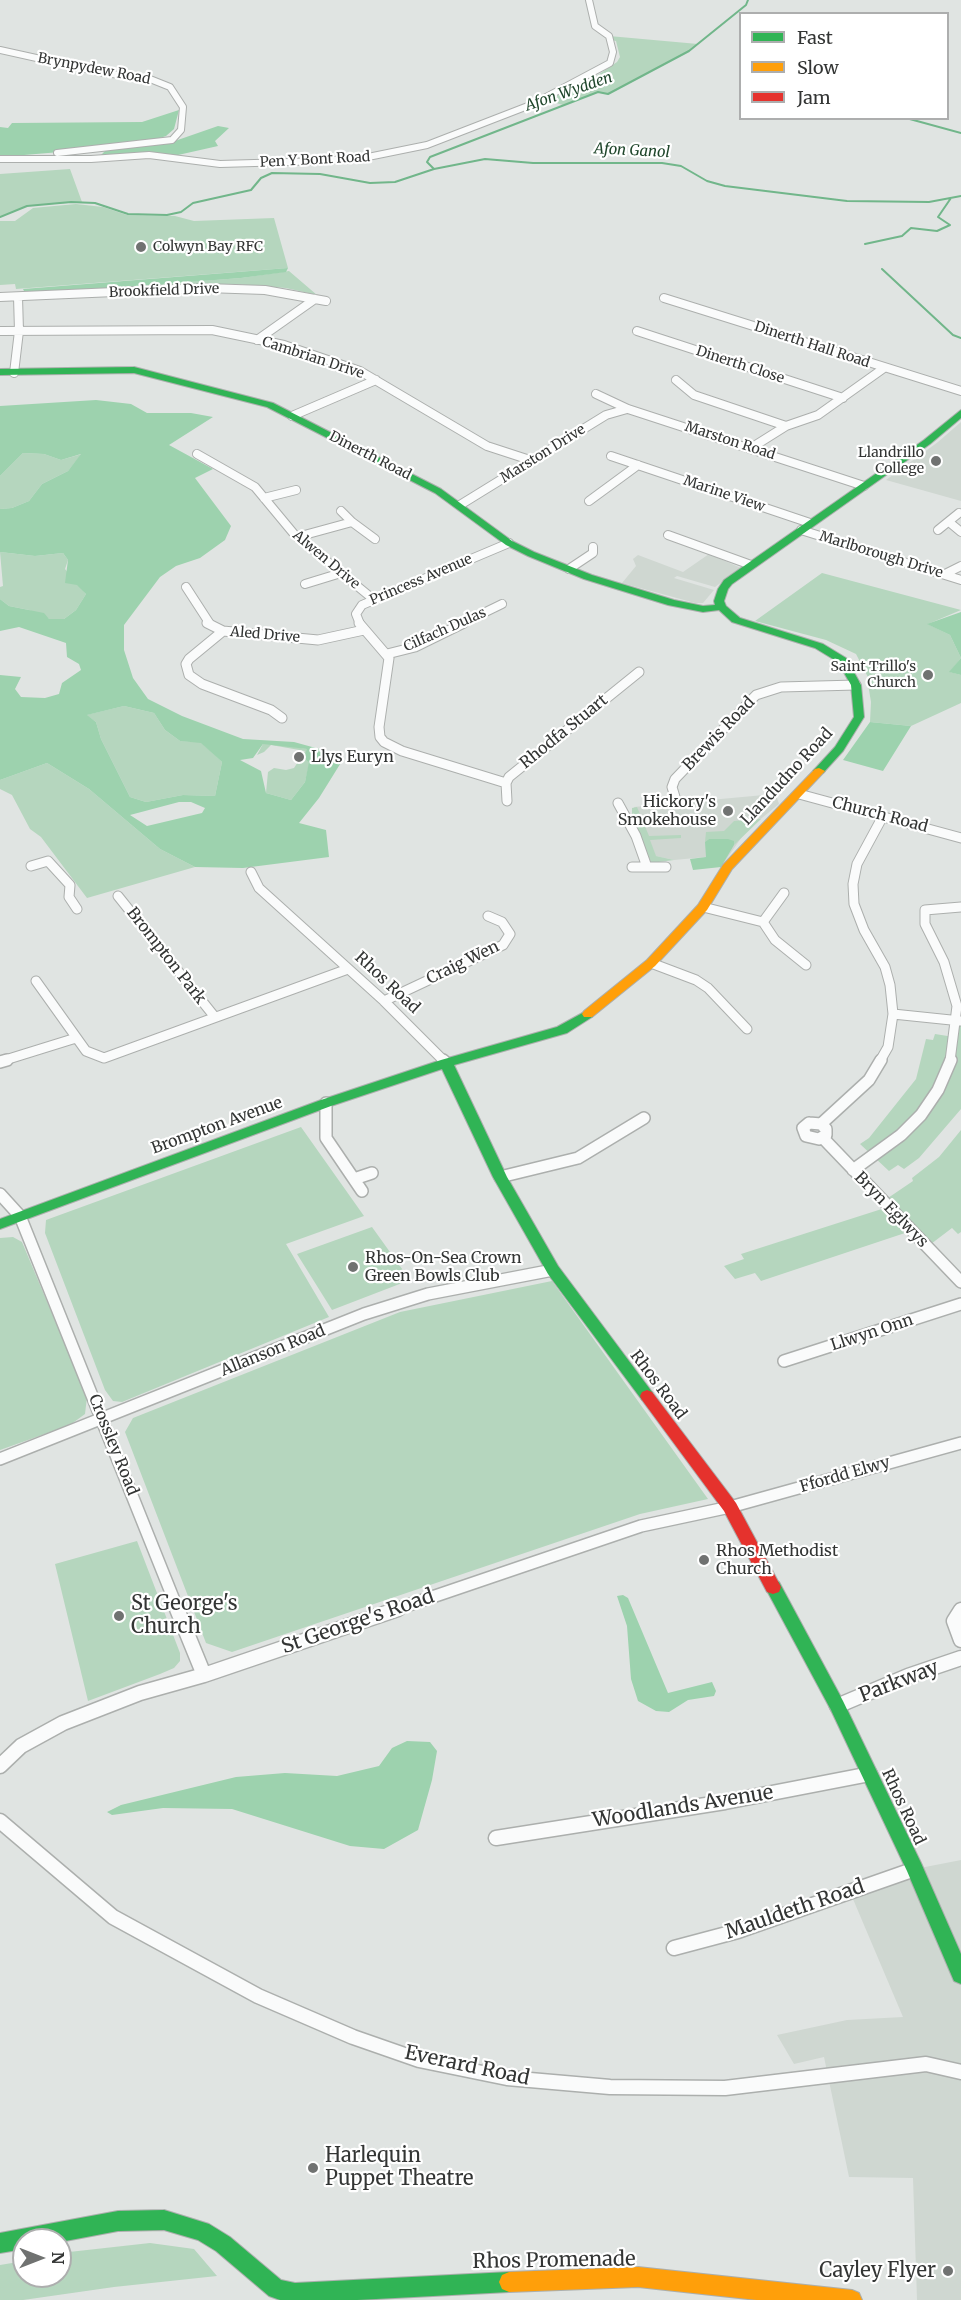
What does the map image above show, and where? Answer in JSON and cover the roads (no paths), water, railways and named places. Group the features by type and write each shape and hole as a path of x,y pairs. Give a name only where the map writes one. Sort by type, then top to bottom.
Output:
{"main road":[{"name":"Dinerth Road","path":"7,373 134,370 252,399 292,416 460,505 509,543 569,569 672,603 703,609 721,607"},
{"path":"721,607 718,601 723,589 751,565 864,486 961,413"},
{"name":"Llandudno Road","path":"446,1063 562,1030 600,1005 651,963 703,907 727,867 799,794 839,749 854,727 859,717 860,706 856,685 850,670 833,652 736,620 721,607"},
{"name":"Brompton Avenue","path":"0,1224 326,1103 446,1063"},
{"name":"Rhos Road","path":"446,1063 501,1177 553,1270 730,1508 837,1706 957,1954 961,1975"},
{"name":"Rhos Promenade","path":"0,2243 118,2221 164,2220 202,2231 239,2257 260,2278 276,2289 295,2293 412,2284 638,2277 852,2300"}],"street":[{"name":"Pen Y Bont Road","path":"0,158 91,159 149,154 177,156 220,164 324,162 368,158 427,145 533,104 582,80 610,63 613,52 609,36 595,26 589,0"},
{"name":"Brynpydew Road","path":"0,50 45,58 104,73 136,75 165,84 173,90 183,107 184,117 177,136 163,142 0,158"},
{"name":"Brookfield Drive","path":"0,297 206,288 265,290 326,301"},
{"path":"7,373 19,331 18,297"},
{"path":"257,339 315,298"},
{"name":"Dinerth Hall Road","path":"664,298 961,391"},
{"name":"Cambrian Drive","path":"0,331 213,330 284,345 376,380 487,446 533,461"},
{"name":"Dinerth Close","path":"637,331 843,398"},
{"path":"751,448 786,426 818,415 884,368"},
{"path":"292,416 376,380"},
{"path":"676,380 694,395 786,426"},
{"name":"Marston Road","path":"596,394 628,408 864,486"},
{"name":"Marston Drive","path":"460,505 606,415 628,408"},
{"name":"Alwen Drive","path":"197,454 255,487 297,537 373,599"},
{"name":"Marine View","path":"611,456 806,527"},
{"path":"589,501 638,465"},
{"path":"264,498 296,490"},
{"path":"341,512 375,539"},
{"path":"938,530 959,513"},
{"path":"297,537 352,522"},
{"path":"949,522 961,532"},
{"name":"Marlborough Drive","path":"806,527 961,579"},
{"path":"668,534 751,565"},
{"name":"Princess Avenue","path":"387,654 356,620 356,614 362,604 509,543"},
{"path":"569,569 592,553 592,546"},
{"path":"945,574 961,566"},
{"path":"305,584 341,573"},
{"name":"Aled Drive","path":"186,588 207,623 223,631 318,640 364,630"},
{"name":"Cilfach Dulas","path":"387,654 415,647 500,605 511,613"},
{"path":"223,631 189,659 186,664 189,675 202,684 274,709 282,718"},
{"path":"387,654 389,665 379,726 380,737 384,742 402,752 506,783"},
{"name":"Rhodfa Stuart","path":"507,801 506,783 509,777 639,672"},
{"name":"Brewis Road","path":"675,797 672,787 675,779 756,695 781,687 856,685"},
{"name":"Church Road","path":"799,794 961,838"},
{"path":"618,803 636,836 647,867"},
{"path":"822,1137 827,1132 821,1124 869,1080 888,1047 893,1014 885,967 864,930 854,904 853,884 857,864 883,816"},
{"path":"31,866 48,861 70,885 69,897 76,909"},
{"path":"632,867 666,867"},
{"name":"Rhos Road","path":"251,872 259,888 384,1001 446,1063"},
{"path":"763,922 784,893"},
{"name":"Brompton Park","path":"118,896 214,1016"},
{"path":"703,907 763,922 775,940 806,964"},
{"path":"853,1170 901,1135 921,1115 938,1090 950,1065 959,1020 957,1006 951,982 925,924 925,910 961,907"},
{"name":"Craig Wen","path":"384,1001 503,945 510,934 502,922 488,916"},
{"path":"651,963 696,980 747,1029"},
{"name":"Brompton Park","path":"36,981 86,1051 104,1058 348,969"},
{"path":"893,1014 959,1020"},
{"path":"0,1062 76,1038"},
{"path":"326,1103 324,1132 362,1191"},
{"path":"501,1177 578,1158 644,1118"},
{"name":"Bryn Eglwys","path":"821,1124 809,1123 803,1130 810,1138 822,1137 961,1282"},
{"path":"354,1179 372,1173"},
{"path":"0,1194 20,1216"},
{"name":"Crossley Road","path":"20,1216 204,1675"},
{"name":"Allanson Road","path":"0,1459 364,1314 428,1294 553,1270"},
{"name":"Llwyn Onn","path":"784,1361 961,1304"},
{"name":"Ffordd Elwy","path":"730,1508 961,1443"},
{"name":"St George's Road","path":"0,1766 21,1746 63,1723 140,1693 204,1675 641,1526 730,1508"},
{"path":"961,1610 954,1621 961,1640"},
{"name":"Parkway","path":"837,1706 908,1676 961,1658"},
{"name":"Woodlands Avenue","path":"496,1838 725,1802 870,1774"},
{"name":"Everard Road","path":"0,1821 113,1917 258,1996 353,2037 419,2060 507,2078 610,2087 725,2088 809,2080 876,2068 926,2064 961,2072"},
{"name":"Mauldeth Road","path":"674,1948 738,1930 915,1869"}],"waterway":[{"name":"Afon Wydden","path":"434,169 427,162 430,157 598,92 608,94 689,51 746,5 748,0"},
{"path":"913,120 961,133"},
{"name":"Afon Ganol","path":"434,169 485,159 533,163 662,163 681,166 707,181 725,186 847,201 929,202 961,196"},
{"path":"0,217 27,206 71,202 95,203 128,214 167,215 181,212 193,203 251,190 261,178 272,173 320,174 370,183 395,182 434,169"},
{"path":"865,244 902,236 911,228 937,231 950,225 938,217 951,198"},
{"path":"882,269 953,335 961,338"}],"place":[{"name":"Colwyn Bay RFC","path":"141,247"},
{"name":"Llandrillo College","path":"936,461"},
{"name":"Saint Trillo's Church","path":"928,675"},
{"name":"Llys Euryn","path":"299,757"},
{"name":"Hickory's Smokehouse","path":"728,811"},
{"name":"Rhos-On-Sea Crown Green Bowls Club","path":"353,1267"},
{"name":"Rhos Methodist Church","path":"704,1560"},
{"name":"St George's Church","path":"119,1616"},
{"name":"Harlequin Puppet Theatre","path":"313,2168"},
{"name":"Cayley Flyer","path":"948,2271"}]}
